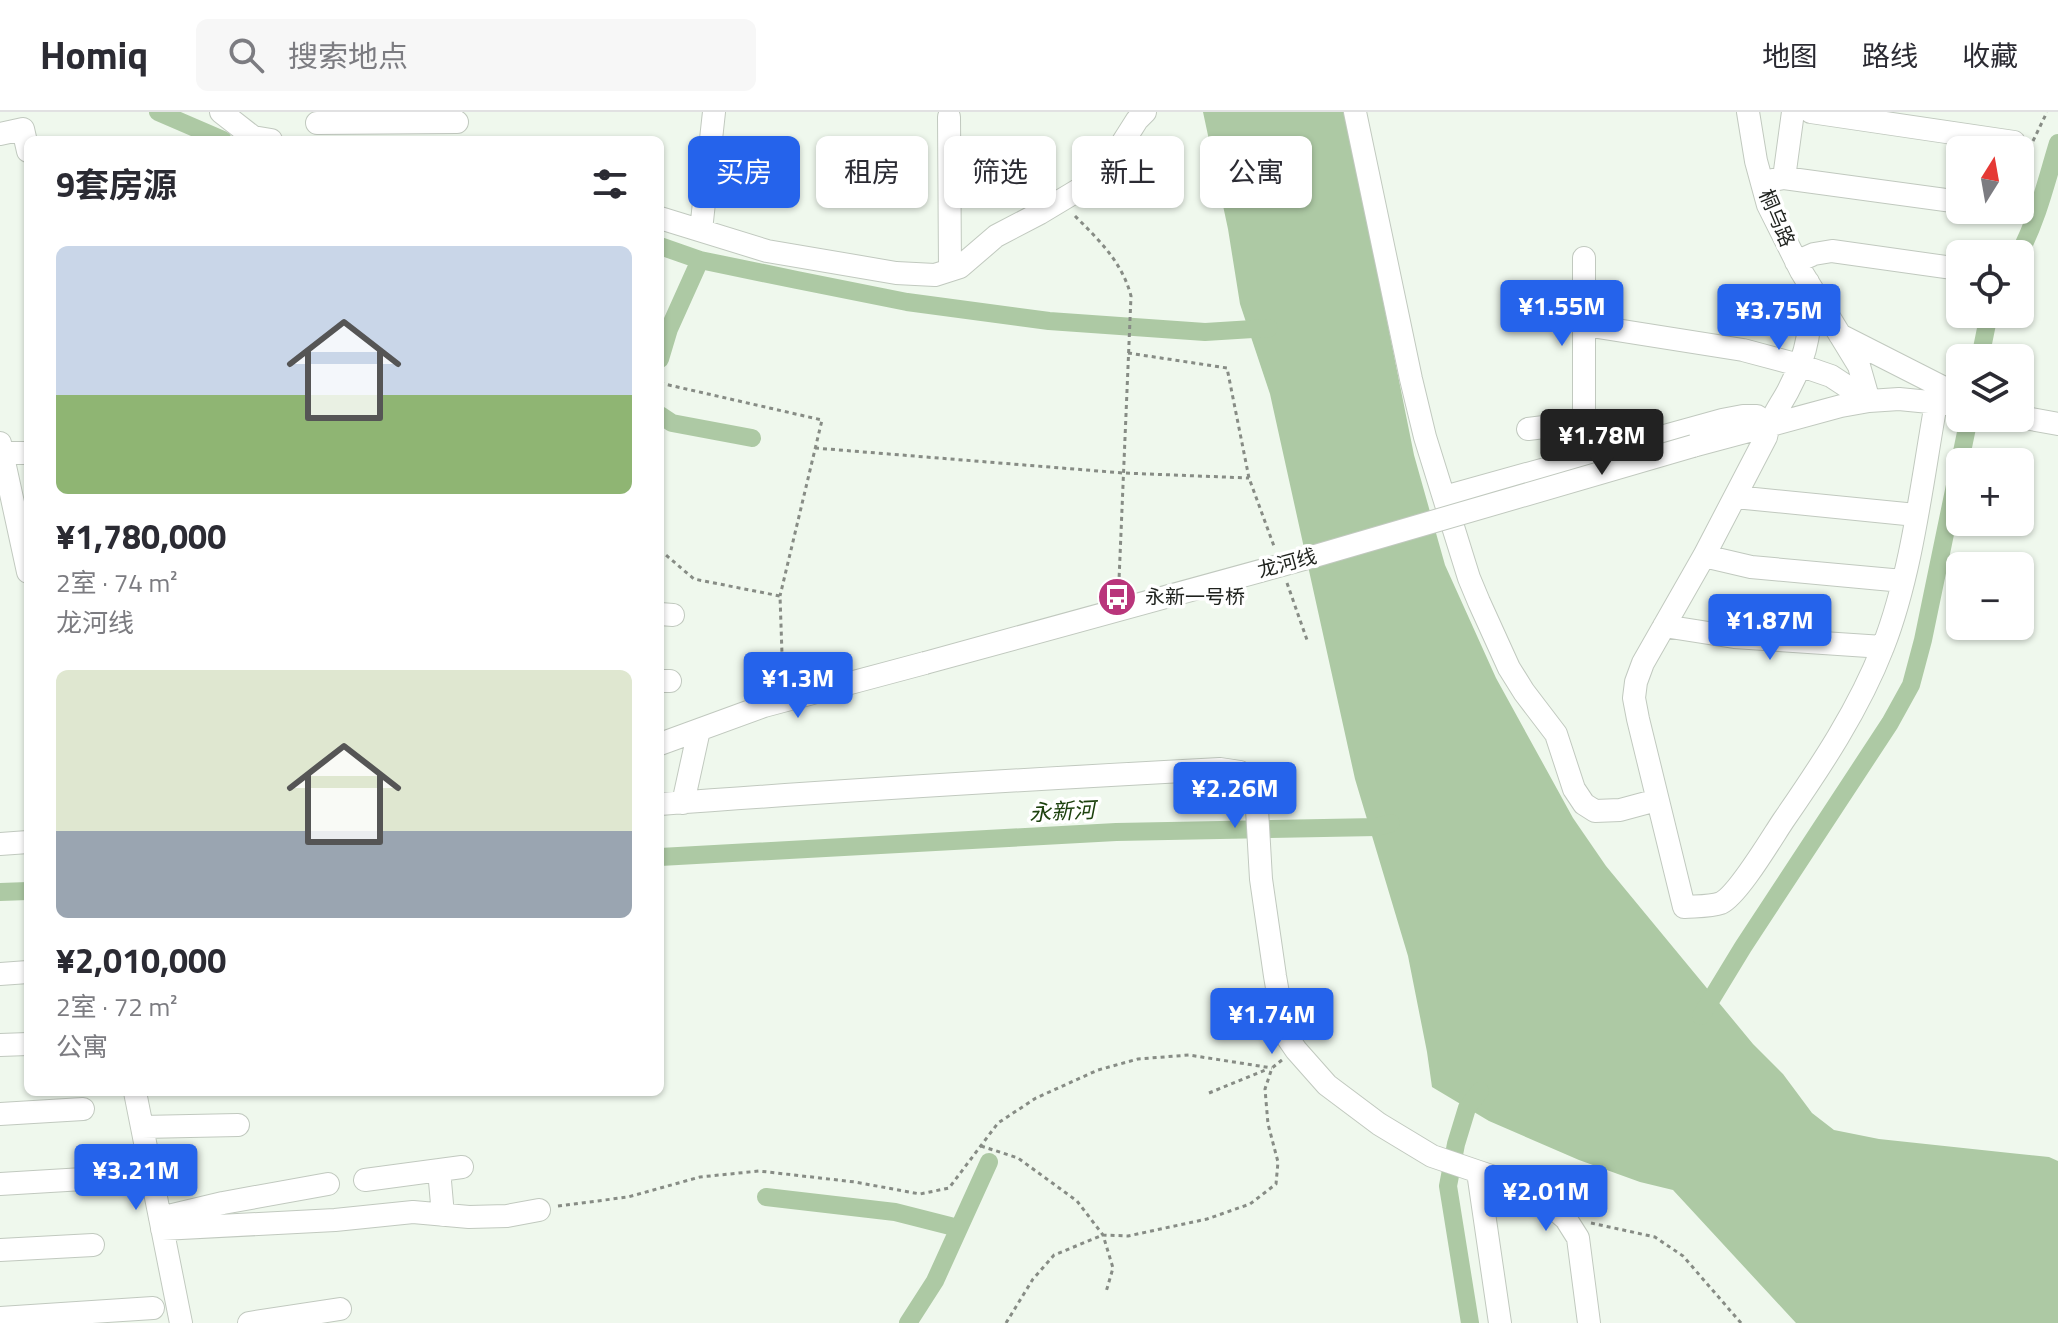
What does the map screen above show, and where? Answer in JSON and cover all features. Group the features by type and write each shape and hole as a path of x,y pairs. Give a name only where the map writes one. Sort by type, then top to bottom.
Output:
{"street":[{"path":"221,112 252,136"},
{"path":"701,230 714,112"},
{"path":"664,219 767,251 896,273 935,275 960,267 996,236 1080,189 1111,161 1145,112"},
{"path":"1355,112 1425,437 1479,602 1509,668 1556,734 1574,789 1584,804 1595,811 1620,810 1657,800"},
{"name":"桐乌路","path":"1748,112 1773,180 1768,205 1802,272 1859,366 1869,401"},
{"path":"1793,112 1773,180 1946,200"},
{"path":"1811,112 1973,136"},
{"path":"949,117 950,270"},
{"path":"317,125 457,122"},
{"path":"0,134 24,140"},
{"path":"1946,267 1832,251 1814,254 1802,272 1810,313 1809,336 1799,365 1768,426 1766,437 1704,556 1643,663 1636,682 1634,698 1684,907 1722,902 1739,886 1815,775 1858,702 1896,609 1916,515 1946,421"},
{"path":"1528,429 1584,422 1584,258"},
{"path":"1585,325 1743,350 1831,376 1869,401"},
{"path":"1838,334 1946,398"},
{"name":"龙河线","path":"664,743 791,698 1315,556 1841,406 1899,399 1946,402"},
{"path":"1444,497 1722,420 1757,416 1768,426"},
{"path":"2034,420 2058,424"},
{"path":"24,452 1,448 24,554"},
{"path":"1735,497 1916,515"},
{"path":"1704,556 1751,567 1903,581"},
{"path":"1664,626 1734,637 1883,647"},
{"path":"683,803 699,730"},
{"path":"664,804 873,788 1220,769 1240,772 1248,778 1256,792 1260,866 1285,1034 1327,1085 1379,1124 1432,1156 1475,1170 1551,1206 1566,1219 1578,1238 1589,1323"},
{"path":"0,844 24,842"},
{"path":"0,974 24,972"},
{"path":"0,1045 24,1044"},
{"path":"136,1096 181,1323"},
{"path":"0,1114 83,1109"},
{"path":"142,1127 238,1125"},
{"path":"381,1215 371,1180 462,1167"},
{"path":"439,1170 443,1215"},
{"path":"1475,1170 1500,1323"},
{"path":"409,1174 413,1212"},
{"path":"0,1184 100,1178"},
{"path":"161,1223 223,1203 318,1186 311,1221"},
{"path":"161,1223 311,1221 413,1212 469,1217 507,1216 539,1210"},
{"path":"0,1250 93,1245"},
{"path":"0,1318 153,1308"},
{"path":"249,1323 340,1309"}],"path":[{"path":"1067,197 1073,214 1112,256 1126,279 1131,296 1119,580"},
{"path":"1128,352 1227,368 1249,478 1275,551"},
{"path":"664,384 822,420 780,596 782,654 791,698"},
{"path":"815,448 1123,473 1249,478"},
{"path":"664,553 694,579 780,596"},
{"path":"1286,581 1307,640"},
{"path":"1209,1093 1272,1068 1296,1050"},
{"path":"539,1210 628,1197 700,1177 759,1171 855,1182 920,1194 949,1188 998,1123 1036,1098 1098,1070 1138,1059 1189,1055 1272,1068"},
{"path":"1006,1323 1033,1279 1054,1255 1103,1235 1128,1236 1207,1219 1250,1204 1276,1184 1278,1162 1268,1124 1265,1089 1272,1068"},
{"path":"981,1146 1018,1158 1077,1201 1103,1235 1113,1268 1106,1292"},
{"path":"1566,1219 1655,1237 1683,1256 1741,1323"}],"shaded area":[{"path":"1203,112 1345,112 1414,455 1445,565 1496,678 1573,818 1606,866 1753,1044 1783,1074 1812,1113 1834,1130 1879,1139 2049,1157 2058,1161 2058,1323 1796,1323 1673,1190 1640,1182 1579,1160 1489,1121 1432,1087 1408,956 1355,779 1270,394 1240,304 1224,208 1312,208 1312,136 1208,136"}],"waterway":[{"path":"158,112 214,136"},
{"path":"2026,240 2058,143"},
{"path":"664,247 700,260 907,302 1049,321 1205,332 1269,328"},
{"path":"664,346 700,260"},
{"path":"1983,344 1986,328"},
{"path":"664,418 672,423 752,438"},
{"path":"1701,1016 1890,723 1911,685 1966,432"},
{"name":"永新河","path":"664,857 1116,832 1377,827 1391,823"},
{"name":"永新河","path":"0,892 24,891"},
{"path":"1470,1323 1448,1186 1467,1108 1480,1091"},
{"path":"908,1323 935,1281 989,1162"},
{"path":"766,1197 895,1212 958,1228"}],"place":[{"name":"永新一号桥","path":"1117,597"}]}
